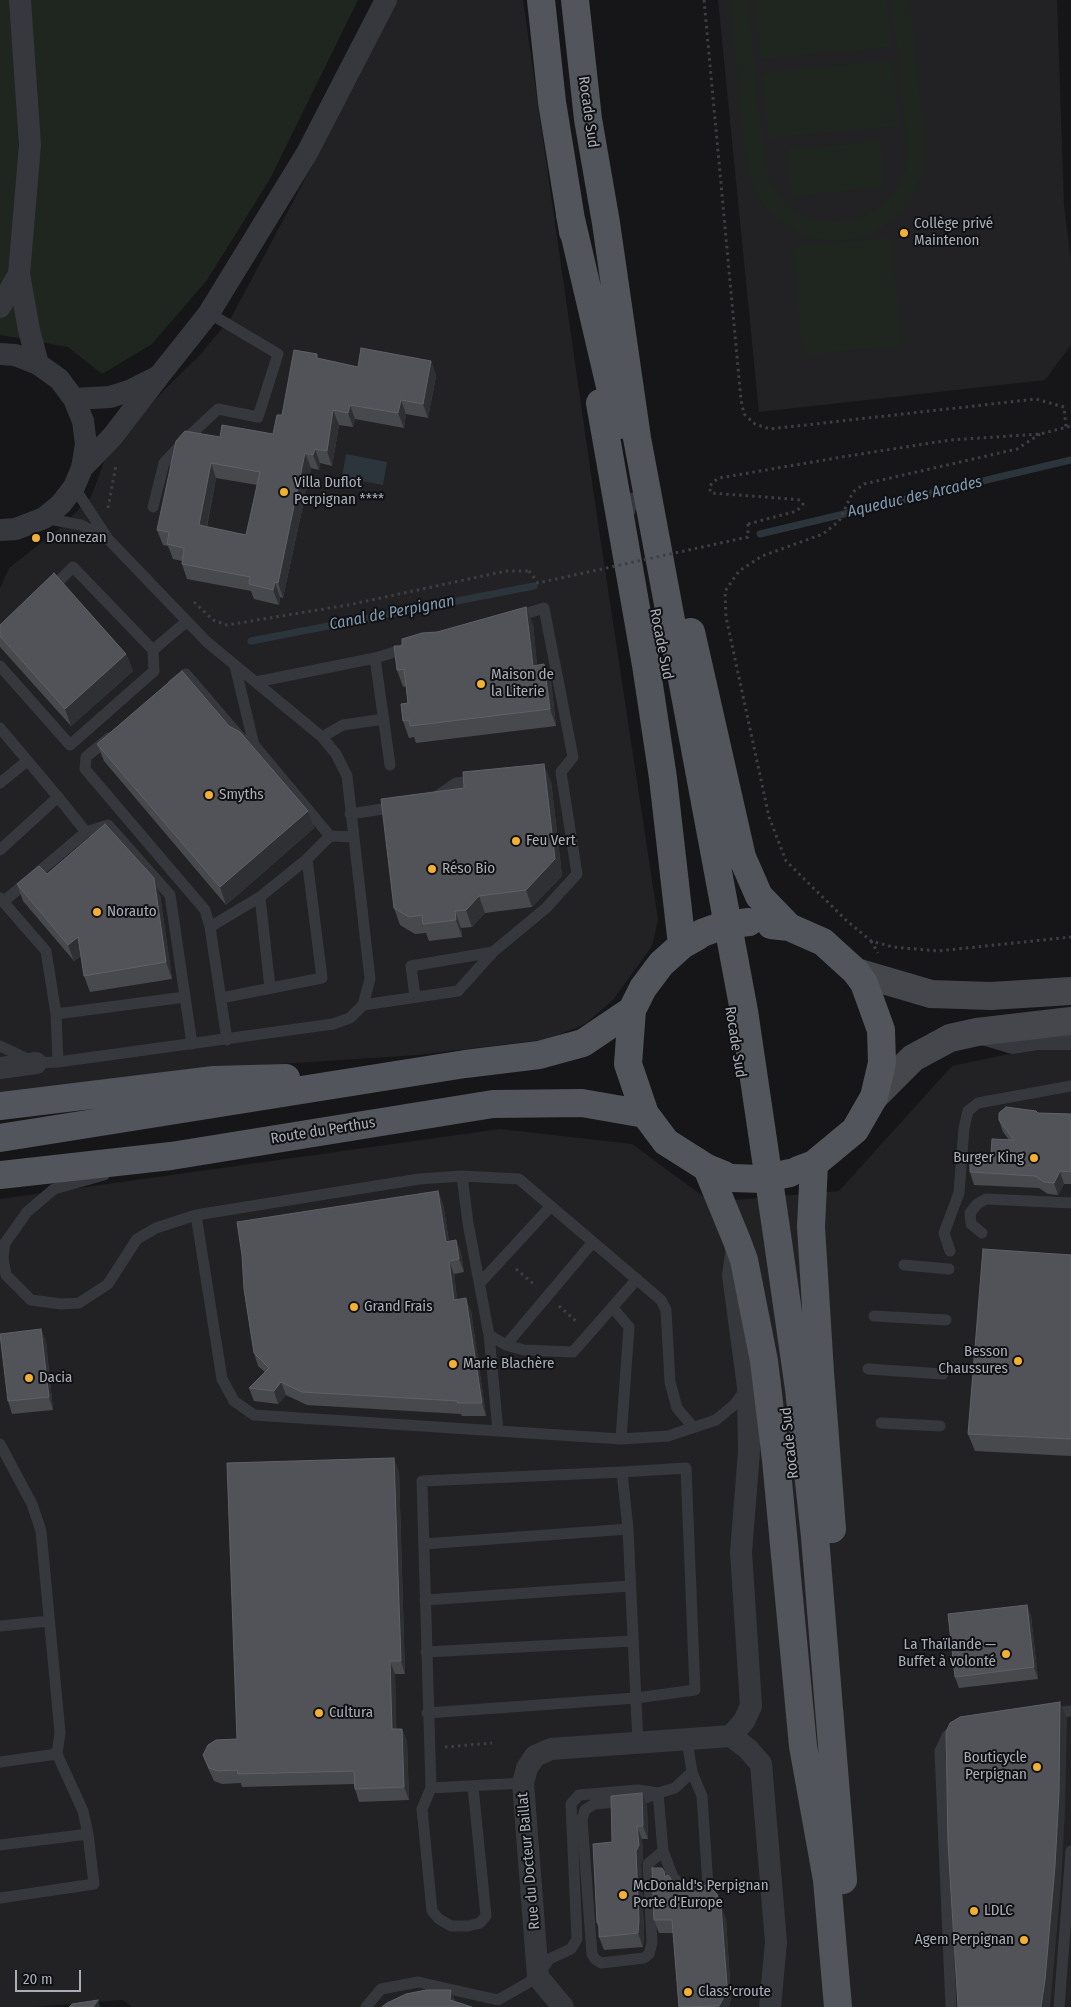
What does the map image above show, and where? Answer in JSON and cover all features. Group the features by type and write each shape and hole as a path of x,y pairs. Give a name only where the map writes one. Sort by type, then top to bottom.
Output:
{"main road":[{"name":"Rocade Sud","path":"541,0 552,102 570,215 646,665 663,778 692,939"},
{"name":"Rocade Sud","path":"575,0 588,119 606,223 637,438 744,1011 798,1380 816,1545 835,1880"},
{"name":"Rocade Sud","path":"570,215 622,439 732,1015 764,1228 785,1392 835,1880"},
{"name":"Rocade Sud","path":"606,223 652,436 692,637 742,857 759,896 789,927"},
{"path":"874,1097 882,1063 881,1030 864,983 856,972 823,942 789,927 749,922 724,925 692,939 661,964 643,988 632,1010 628,1064 645,1114 666,1142 707,1168 732,1178 762,1179 802,1169 855,1130 874,1097 913,1058 950,1038 977,1032 1071,1021"},
{"path":"856,972 930,994 991,996 1071,991"},
{"path":"0,1138 539,1055 583,1043 632,1010"},
{"path":"0,1106 214,1080 400,1075"},
{"name":"Route du Perthus","path":"0,1175 171,1156 493,1104 582,1103 645,1114"},
{"path":"707,1168 738,1241 744,1260 764,1361 776,1460 804,1746 835,1880 851,2007"},
{"path":"802,1169 811,1227 832,1518 845,1773 835,1880 838,2007"}],"street":[{"path":"20,0 30,145 19,274 29,330 38,364"},
{"path":"0,530 16,529 44,518 61,504 78,477 112,437 209,313 307,153 386,0"},
{"path":"0,307 19,274"},
{"path":"0,354 15,356 38,364 59,379 74,399 83,421 86,444 78,477"},
{"path":"74,399 110,396 128,391 159,376"},
{"path":"977,1032 1013,1042 1038,1039 1071,1039"},
{"path":"0,1068 36,1063"},
{"path":"738,1241 733,1275 748,1387 749,1452 740,1552 751,1706 744,1721 731,1736 748,1749 761,1764 776,1942 770,2007"},
{"name":"Rue du Docteur Baillat","path":"538,1977 523,1783 526,1768 535,1756 551,1749 731,1736"},
{"path":"538,1977 563,2007"}],"lane":[{"path":"153,507 164,463 218,409 258,417 278,354 209,313"},
{"path":"0,1046 36,1063 58,1062 333,1024 350,1018 363,1005 370,979 347,776 336,754 322,737 235,666 186,622 108,539 78,477"},
{"path":"623,534 633,498"},
{"path":"44,518 81,526 108,539"},
{"path":"0,666 70,745 154,672 153,650 73,567 40,599"},
{"path":"363,1005 458,991 493,952 546,908 578,874 556,773 573,757 544,608 502,621"},
{"path":"153,650 186,622"},
{"path":"256,682 375,658 421,644"},
{"path":"375,658 390,764"},
{"path":"235,666 254,745"},
{"path":"162,693 186,674 241,738 254,745 330,836"},
{"path":"322,737 342,725 384,719"},
{"path":"0,728 86,832"},
{"path":"116,732 86,757 85,770 205,910 210,927 227,1040"},
{"path":"0,783 26,761"},
{"path":"350,814 430,802 456,783 494,779"},
{"path":"0,850 58,797"},
{"path":"58,1062 56,1014 46,951 2,900 86,832 108,825 170,895 192,1044"},
{"path":"210,927 260,897 307,859 330,836 353,837"},
{"path":"221,998 322,978 307,859"},
{"path":"260,897 270,988"},
{"path":"415,997 411,966 493,952"},
{"path":"56,1014 185,997"},
{"path":"950,1252 944,1233 959,1193 964,1128 968,1111 978,1103 1071,1086"},
{"path":"998,1099 1012,1112"},
{"path":"171,1156 54,1189 27,1212 5,1242 3,1276 31,1300 62,1304 79,1303 108,1284 137,1239 156,1228 196,1214 420,1179 462,1176 519,1179 661,1300 666,1310 670,1382 677,1408 693,1427"},
{"path":"462,1176 468,1223 489,1335 498,1431"},
{"path":"982,1233 972,1224 970,1213 977,1204 986,1199 1071,1203"},
{"path":"480,1283 551,1206"},
{"path":"196,1214 222,1379 234,1401 254,1415 621,1440 668,1436 716,1420 734,1404 748,1387"},
{"path":"506,1345 592,1242"},
{"path":"904,1265 949,1268"},
{"path":"489,1335 506,1345 524,1350 573,1352 636,1279"},
{"path":"612,1307 629,1327 621,1440"},
{"path":"874,1316 946,1320"},
{"path":"868,1369 943,1374"},
{"path":"881,1422 940,1426"},
{"path":"0,1444 32,1504 41,1531 60,1734 58,1754 83,1811 88,1834 94,1884 0,1898"},
{"path":"428,1713 636,1698 695,1690 686,1468 422,1482 428,1748 431,1788 422,1809 432,1911 439,1919 451,1926 468,1926 480,1923 486,1916 473,1787"},
{"path":"622,1472 628,1529 638,1743"},
{"path":"816,1545 832,1518"},
{"path":"424,1544 628,1529"},
{"path":"426,1600 630,1586"},
{"path":"0,1626 49,1621"},
{"path":"426,1652 634,1641"},
{"path":"1037,1715 1071,1712"},
{"path":"951,2007 940,1751 947,1736 959,1726 969,1725"},
{"path":"658,1792 663,1851 673,1877 684,1889 708,1887 702,1796 692,1772 687,1740"},
{"path":"0,1762 58,1754"},
{"path":"663,1851 648,1864 652,1943 649,1954 644,1958 602,1963 595,1959 592,1954 582,1819 585,1810 594,1804 640,1800 658,1792 675,1788 692,1772"},
{"path":"431,1788 523,1783"},
{"path":"366,2007 381,1989 418,1982 501,2003 538,1977 549,1959 571,1949 577,1939 571,1804 579,1795 638,1790 658,1792"},
{"path":"0,1845 88,1834"},
{"path":"1059,2007 1071,1851"}],"path":[{"path":"704,0 741,400 744,414 755,424 770,429 1036,399 1064,407 1066,428"},
{"path":"192,599 213,620 227,625 348,605 506,571 529,571 538,583 748,537 748,524 797,511 803,504 800,500 791,498 711,493 709,487 719,478 950,440 1040,434 1071,426"},
{"path":"1040,434 1017,449 864,484 853,492 839,522 823,534 762,556 739,571 725,590 726,617 769,817 786,861 834,908 871,941 893,946 938,951 1071,937"},
{"path":"106,516 118,456"},
{"path":"428,1748 492,1743"}],"shaded area":[{"path":"0,0 358,0 270,179 207,280 152,344 102,374 68,347 0,335"},
{"path":"394,0 523,0 599,530 658,920 652,946 613,1000 585,1024 549,1039 418,1055 187,1070 0,1096 0,588 9,568 59,529 91,497 108,451 167,387 200,355 232,316 321,149"},
{"name":"Collège privé Maintenon","path":"718,0 1057,0 1064,205 1071,261 1071,345 1045,380 759,412"},
{"path":"730,0 748,0 764,157 772,185 790,207 802,215 815,220 843,223 857,220 881,207 899,185 904,172 907,158 907,143 892,0 910,0 925,143 925,160 915,194 893,220 878,230 862,237 844,241 827,240 810,237 794,230 779,221 766,208 756,194 746,160"},
{"path":"755,0 887,0 891,47 761,59"},
{"path":"893,60 899,126 769,138 762,73"},
{"path":"880,141 884,187 792,196 788,150"},
{"path":"891,238 902,345 803,355 793,247"},
{"path":"346,454 387,462 383,485 342,477"},
{"path":"1071,1041 1071,2007 132,2007 123,2000 33,2007 0,2007 0,1199 500,1129 632,1144 711,1202 839,1191 952,1066"}],"building":[{"path":"361,348 431,361 423,404 401,400 398,413 350,405 348,413 333,410 327,451 315,449 313,455 305,453 278,583 275,582 273,590 249,584 250,577 182,564 184,548 167,544 169,532 157,530 176,441 185,431 220,437 222,425 273,434 277,415 282,415 294,350 317,354 317,358 358,367","holes":["211,463 260,472 246,535 199,525"]},
{"path":"54,573 126,654 65,709 0,636 0,625"},
{"name":"Maison de la Literie","path":"526,607 533,666 544,664 550,709 410,726 409,720 403,721 401,704 408,703 404,669 397,670 394,646 402,646 402,639 422,633 437,632"},
{"name":"Smyths","path":"182,671 229,726 240,732 308,811 220,887 97,744"},
{"path":"544,764 555,859 526,890 479,896 466,910 455,911 456,920 423,924 422,915 409,917 394,908 381,799 464,788 463,772"},
{"name":"Norauto","path":"105,824 154,878 166,962 84,976 78,937 68,945 17,884 39,866 47,874"},
{"name":"Burger King","path":"1006,1107 1036,1111 1038,1113 1071,1114 1071,1172 1060,1171 1054,1183 1044,1182 1035,1176 970,1172 970,1153 991,1154 992,1139 1014,1140 999,1120 999,1113"},
{"name":"Grand Frais","path":"438,1191 446,1242 456,1240 459,1259 449,1261 454,1300 466,1298 482,1403 457,1403 458,1401 302,1392 281,1382 274,1391 249,1388 269,1368 254,1353 244,1289 242,1255 237,1222"},
{"path":"983,1249 1071,1255 1071,1439 968,1434"},
{"name":"Dacia","path":"41,1329 49,1397 8,1401 0,1334"},
{"path":"394,1458 401,1661 390,1661 392,1729 402,1729 404,1787 355,1789 354,1771 238,1774 237,1770 218,1771 209,1768 203,1755 208,1745 216,1740 237,1739 227,1463"},
{"path":"1027,1605 1034,1667 955,1677 948,1614"},
{"path":"1060,1702 1059,1793 1055,1866 1041,2007 958,2007 948,1842 946,1732 950,1723 960,1717"},
{"name":"McDonald's Perpignan Porte d'Europe","path":"642,1793 643,1826 637,1826 639,1845 636,1851 638,1933 599,1937 593,1844 612,1842 611,1796"},
{"path":"652,1868 662,1868 665,1877 668,1875 671,1879 672,1888 708,1885 717,1894 721,1906 727,1985 719,2006 679,2007 672,1920 654,1920"},
{"path":"426,1990 451,1990 450,2000 472,2007 382,2007 406,1994"},
{"path":"98,2000 93,2007 69,2007 72,2004"}],"waterway":[{"name":"Aqueduc des Arcades","path":"760,534 1071,460"},
{"name":"Canal de Perpignan","path":"251,641 534,586"}],"place":[{"name":"Collège privé Maintenon","path":"904,233"},
{"name":"Villa Duflot Perpignan ****","path":"284,492"},
{"name":"Donnezan","path":"36,538"},
{"name":"Maison de la Literie","path":"481,684"},
{"name":"Smyths","path":"209,795"},
{"name":"Feu Vert","path":"516,841"},
{"name":"Réso Bio","path":"432,869"},
{"name":"Norauto","path":"97,912"},
{"name":"Burger King","path":"1034,1158"},
{"name":"Grand Frais","path":"354,1307"},
{"name":"Besson Chaussures","path":"1018,1361"},
{"name":"Marie Blachère","path":"453,1364"},
{"name":"Dacia","path":"29,1378"},
{"name":"La Thaïlande — Buffet à volonté","path":"1006,1654"},
{"name":"Cultura","path":"319,1713"},
{"name":"Bouticycle Perpignan","path":"1037,1767"},
{"name":"McDonald's Perpignan Porte d'Europe","path":"623,1895"},
{"name":"LDLC","path":"974,1911"},
{"name":"Agem Perpignan","path":"1024,1940"},
{"name":"Class'croute","path":"688,1992"}]}
